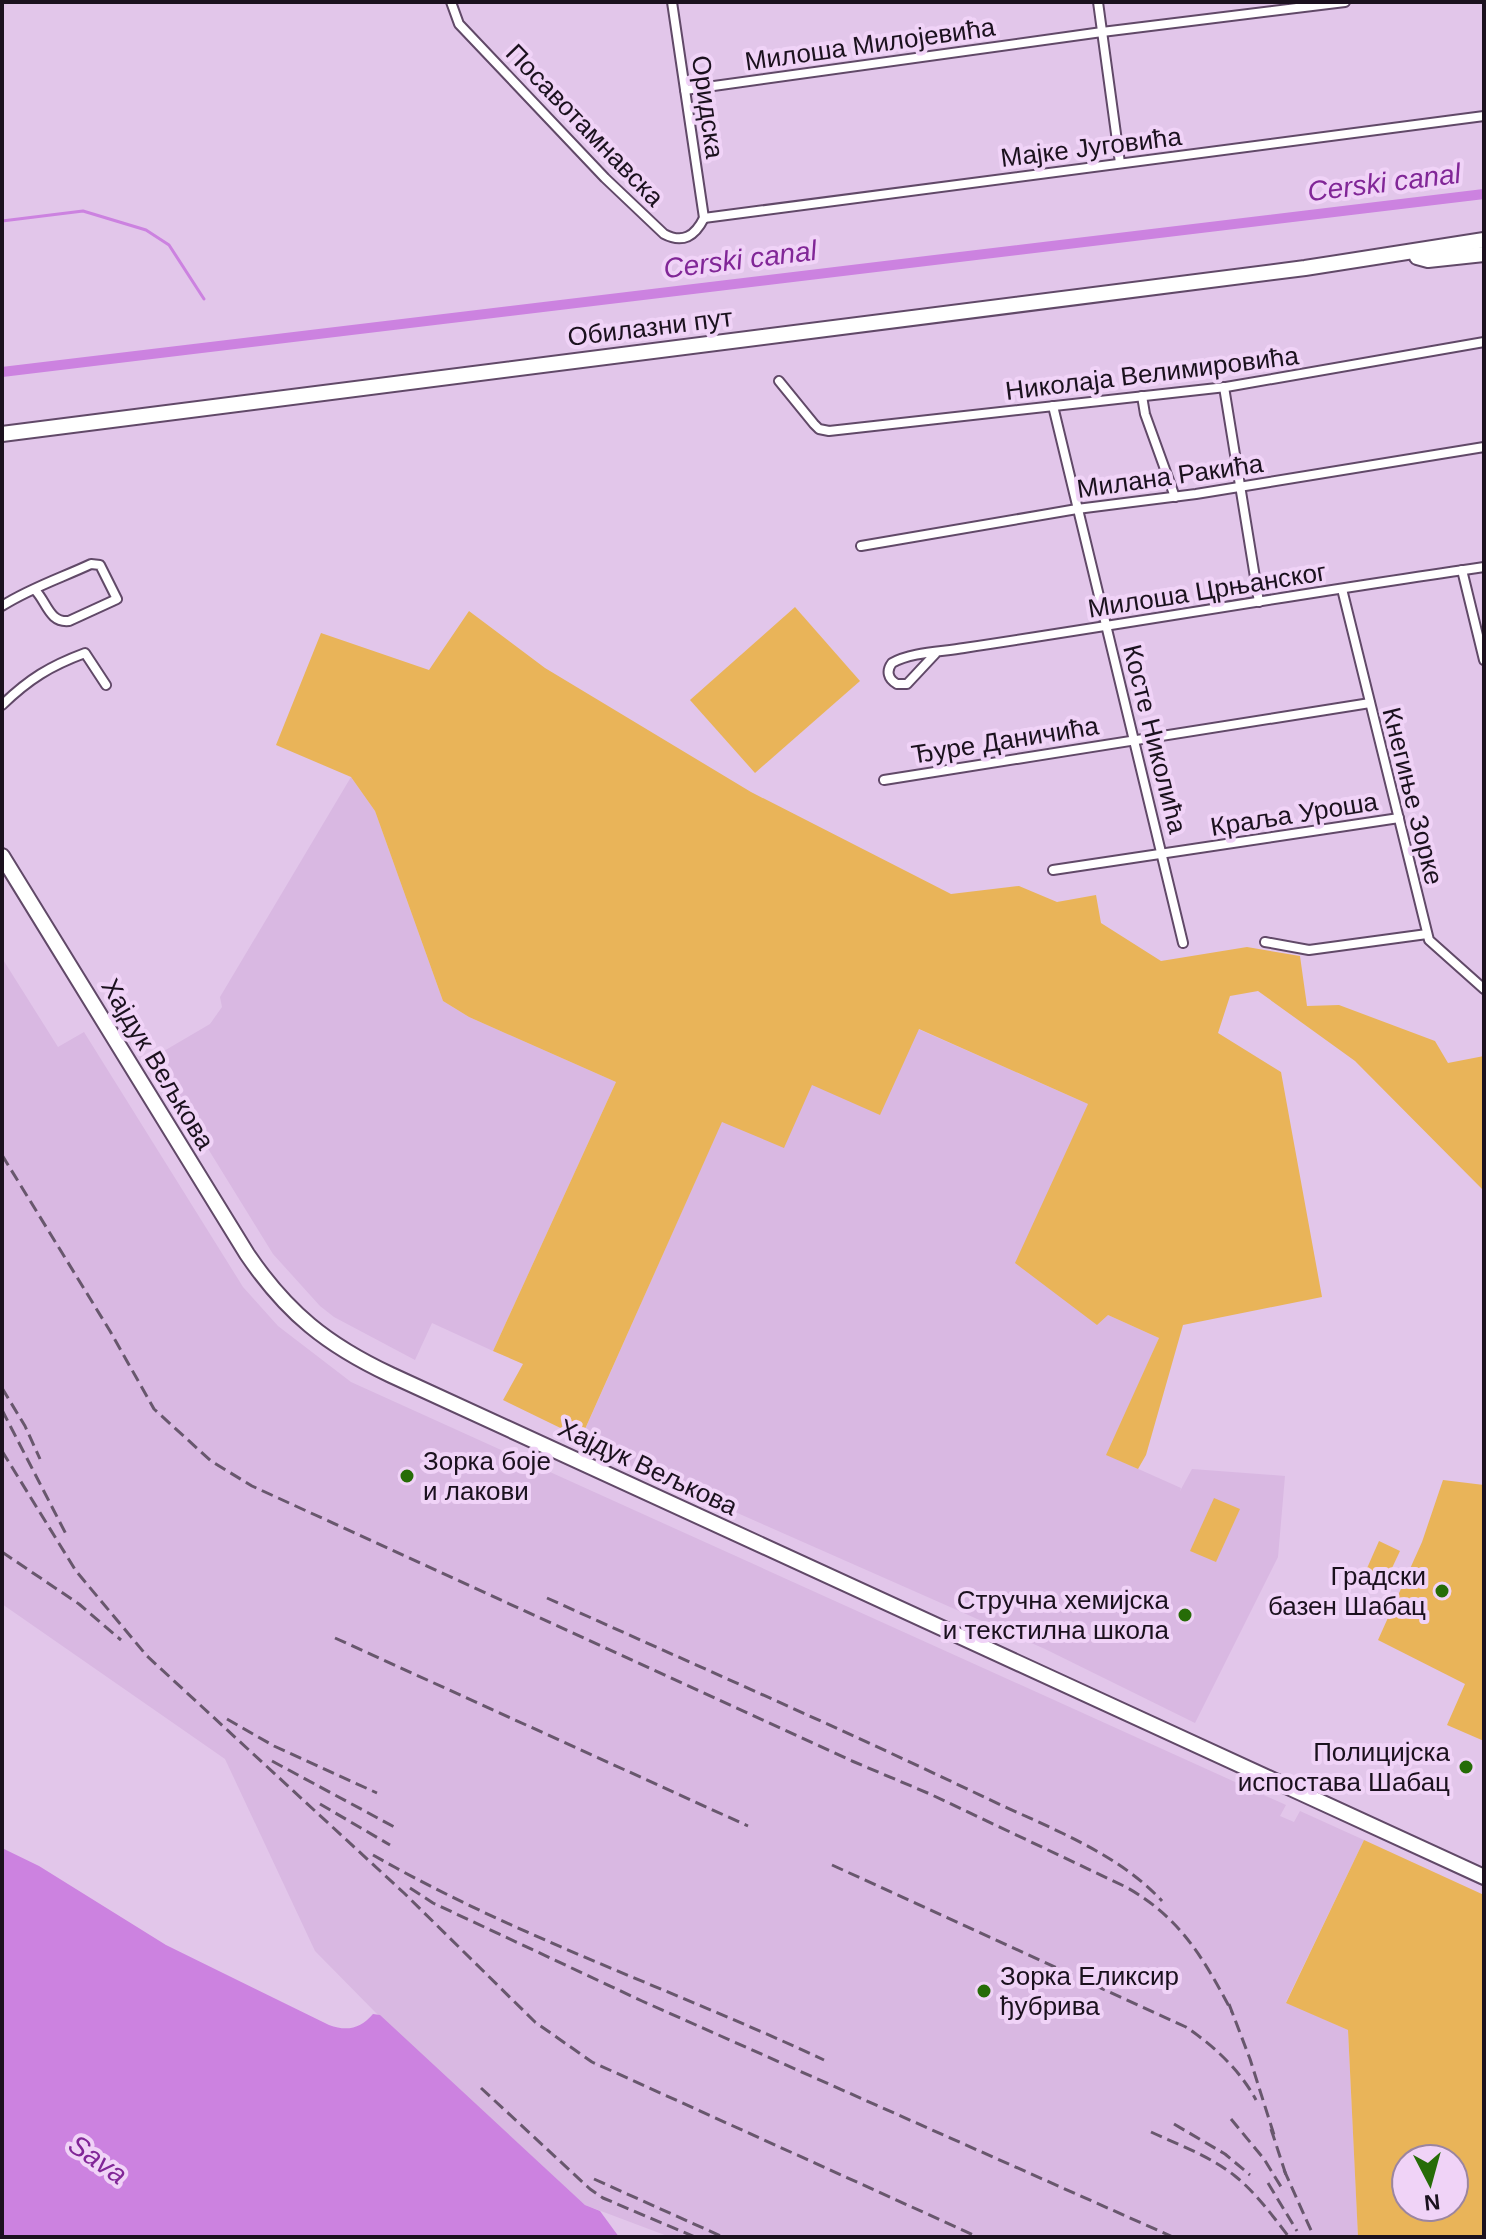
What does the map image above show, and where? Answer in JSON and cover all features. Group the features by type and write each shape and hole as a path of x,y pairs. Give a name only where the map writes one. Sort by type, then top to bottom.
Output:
{"main road":[{"name":"Обилазни пут","path":"2,434 1305,268 1484,240"},
{"name":"Обилазни пут","path":"1305,268 1417,257 1428,260 1484,251"},
{"name":"Хајдук Вељкова","path":"2,856 247,1254 288,1307 328,1342 391,1375 1484,1877"}],"street":[{"name":"Посавотамнавска","path":"451,2 459,24 605,178 664,234 675,240 684,239 695,232 704,218"},
{"name":"Оридска","path":"672,2 704,218"},
{"path":"1098,2 1120,163"},
{"name":"Милоша Милојевића","path":"685,90 1345,2"},
{"name":"Мајке Југовића","path":"704,218 1484,116"},
{"name":"Николаја Велимировића","path":"779,381 814,424 824,431 1224,387 1484,342"},
{"path":"1224,387 1259,602"},
{"path":"1142,396 1145,414 1175,497"},
{"name":"Косте Николића","path":"1053,406 1183,943"},
{"name":"Милана Ракића","path":"861,546 1077,509 1175,497 1484,447"},
{"path":"2,606 23,592 35,590 96,563 100,565 117,599 61,622 53,617 35,590"},
{"name":"Милоша Црњанског","path":"936,653 907,684 897,684 890,679 889,668 895,661 936,653 1484,567"},
{"path":"1462,570 1484,660"},
{"name":"Кнегиње Зорке","path":"1342,589 1427,934 1433,947 1484,989"},
{"path":"2,705 29,679 85,653 106,685"},
{"name":"Ђуре Даничића","path":"884,780 1370,703"},
{"name":"Краља Уроша","path":"1053,870 1399,818"},
{"path":"1265,942 1309,950 1427,934"}],"shaded area":[{"path":"795,607 860,681 755,773 690,700"},
{"path":"469,611 545,668 751,792 951,894 1019,886 1057,902 1096,895 1101,923 1161,961 1247,947 1300,956 1307,1006 1339,1005 1435,1041 1448,1063 1484,1056 1484,1191 1355,1061 1258,991 1230,996 1218,1033 1281,1072 1322,1297 1183,1325 1146,1455 1138,1469 1106,1455 1159,1338 1108,1315 1097,1325 1015,1263 1088,1104 919,1029 880,1115 812,1085 784,1148 722,1122 581,1438 503,1400 523,1364 493,1351 616,1082 469,1017 443,1001 375,811 351,777 276,745 321,633 429,670"},
{"path":"351,777 375,811 443,1001 469,1017 616,1082 493,1351 432,1323 415,1360 334,1317 320,1306 273,1254 152,1058 210,1024 222,1007 220,997"},
{"path":"2,958 58,1047 84,1032 243,1287 278,1326 351,1382 1286,1805 1280,1816 1294,1822 1300,1811 1364,1840 1286,2002 1348,2030 1358,2237 670,2237 585,2205 376,2013 315,1951 225,1759 2,1604"},
{"path":"918,1029 1088,1104 1108,1315 1159,1338 1107,1455 1181,1488 1180,1491 1192,1469 1285,1476 1278,1557 1195,1723 1045,1649 579,1443 722,1121 812,1085"},
{"name":"Градски базен Шабац","path":"1443,1480 1484,1485 1484,1741 1447,1725 1465,1684 1378,1640 1422,1542"},
{"path":"1214,1498 1240,1509 1216,1562 1190,1551"},
{"path":"1379,1541 1400,1551 1384,1585 1364,1575"},
{"path":"1364,1840 1484,1895 1484,2237 1358,2237 1348,2030 1286,2003"}],"water":[{"name":"Sava","path":"2,1848 39,1866 166,1945 329,2025 354,2027 373,2014 380,2015 585,2205 600,2211 619,2237 2,2237"}],"waterway":[{"name":"Cerski canal","path":"2,372 1484,194"},
{"path":"2,221 83,211 146,230 169,245 204,299"}],"railway":[{"path":"2,1155 154,1409 211,1461 252,1486 930,1794 1126,1887 1161,1912 1189,1941 1232,2012"},
{"path":"2,1388 40,1459"},
{"path":"2,1410 68,1538"},
{"path":"2,1451 76,1571 147,1656 404,1893 535,2022 592,2062 978,2237"},
{"path":"2,1552 79,1604 121,1640"},
{"path":"547,1598 1078,1841 1123,1868 1162,1901"},
{"path":"335,1638 748,1826"},
{"path":"227,1719 274,1746 377,1793"},
{"path":"272,1761 398,1829"},
{"path":"320,1804 390,1845"},
{"path":"373,1855 483,1912 824,2060"},
{"path":"832,1865 1186,2027 1226,2059 1256,2100"},
{"path":"410,1888 433,1903 642,2001 1173,2237"},
{"path":"1229,2004 1275,2138"},
{"path":"481,2088 590,2189 603,2198 695,2237"},
{"path":"1231,2119 1264,2159 1283,2190"},
{"path":"1174,2124 1225,2154 1250,2175"},
{"path":"1271,2129 1287,2178"},
{"path":"1151,2132 1205,2157 1235,2176 1257,2197 1289,2237"},
{"path":"1284,2170 1314,2237"},
{"path":"594,2179 723,2237"},
{"path":"1268,2183 1297,2231"}],"place":[{"name":"Зорка боје и лакови","path":"407,1476"},
{"name":"Градски базен Шабац","path":"1442,1591"},
{"name":"Стручна хемијска и текстилна школа","path":"1185,1615"},
{"name":"Полицијска испостава Шабац","path":"1466,1767"},
{"name":"Зорка Еликсир ђубрива","path":"984,1991"}]}
